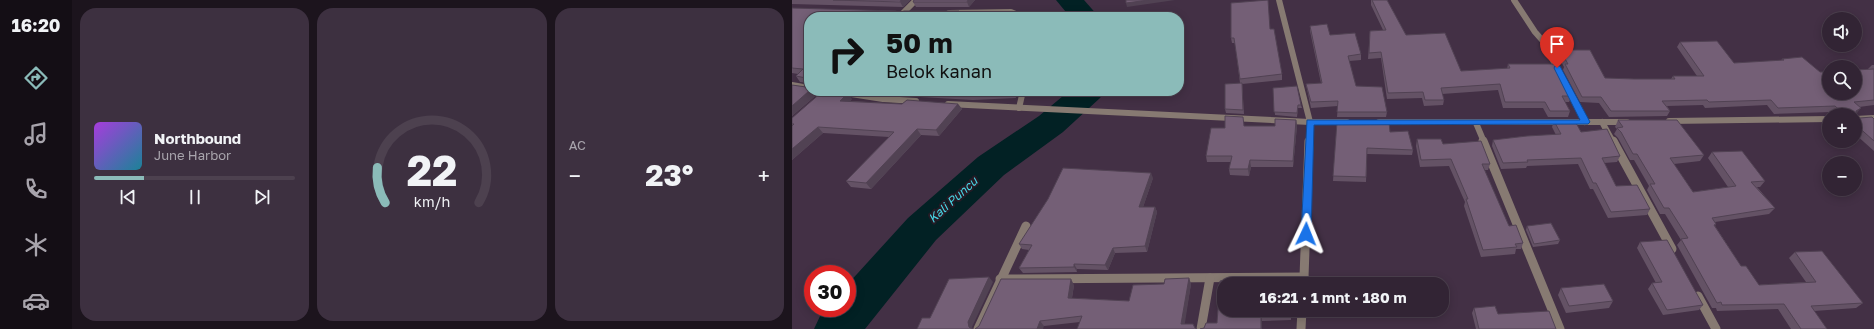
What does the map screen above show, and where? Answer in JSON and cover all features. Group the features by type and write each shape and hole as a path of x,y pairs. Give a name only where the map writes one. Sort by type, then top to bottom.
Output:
{"street":[{"path":"902,12 916,0"},
{"path":"1279,0 1310,122 1304,277"},
{"path":"1514,0 1535,32 1543,41 1585,122"},
{"path":"792,85 804,87"},
{"path":"863,96 921,102"},
{"path":"1019,108 1022,96"},
{"path":"936,103 1310,122 1357,122"},
{"path":"1862,119 1874,118"},
{"path":"1657,122 1822,119"},
{"path":"1373,122 1634,122"},
{"path":"1602,122 1678,260"},
{"path":"1476,123 1560,329"},
{"path":"978,329 1026,226"},
{"path":"1201,329 1210,278"},
{"path":"1000,279 1217,278"},
{"path":"1693,288 1716,329"},
{"path":"1301,329 1302,317"}],"building":[{"path":"833,0 901,0 900,2"},
{"path":"914,0 968,0 967,2 913,2"},
{"path":"1126,0 1149,0 1126,3"},
{"path":"1268,0 1270,29 1274,29 1282,74 1240,79 1234,38 1231,38 1231,3"},
{"path":"1372,0 1387,0 1406,35 1445,33 1461,71 1510,68 1508,64 1555,64 1572,96 1562,96 1570,111 1550,111 1545,102 1505,102 1500,84 1441,88 1444,100 1425,100 1423,92 1388,93 1381,52 1369,53 1370,31 1386,30"},
{"path":"792,8 898,12 804,12 804,78 796,76 803,69 792,68"},
{"path":"904,11 959,11 958,12 902,12"},
{"path":"1327,24 1330,35 1355,33 1361,54 1348,56 1356,86 1382,87 1387,112 1337,112 1338,101 1311,102 1306,84 1322,83 1310,26"},
{"path":"1717,41 1734,63 1784,60 1782,59 1802,57 1822,72 1822,100 1862,100 1862,70 1874,69 1874,100 1854,102 1861,108 1837,108 1835,106 1778,108 1771,100 1709,102 1707,100 1662,101 1670,111 1611,111 1601,97 1582,97 1565,64 1568,64 1560,50 1590,50 1605,78 1675,79 1673,76 1704,76 1680,42"},
{"path":"1242,83 1243,110 1225,109 1225,84"},
{"path":"792,85 804,87 804,95 792,106"},
{"path":"1297,86 1301,105 1298,105 1297,113 1274,112 1273,88"},
{"path":"817,96 845,96 840,101 902,104 907,100 958,104 936,130 917,129 866,183 846,181 894,132 818,127 792,149 792,126 794,124 792,124 792,118"},
{"path":"1225,116 1243,117 1244,126 1275,126 1275,119 1296,120 1293,161 1250,160 1248,169 1229,169 1232,156 1206,156 1211,128 1225,128"},
{"path":"1872,117 1874,119 1874,141 1862,130 1862,118"},
{"path":"1618,120 1677,120 1704,155 1670,158 1693,192 1736,186 1712,152 1742,151 1765,181 1751,182 1775,208 1712,218 1716,224 1714,225 1741,266 1746,266 1759,285 1816,282 1795,252 1822,251 1863,303 1811,306 1827,329 1801,329 1784,304 1722,305 1721,302 1717,303 1681,239 1688,238 1669,208 1664,208 1650,184 1655,184 1637,154 1633,154 1621,132 1617,128 1623,127"},
{"path":"1554,121 1575,121 1581,132 1607,129 1620,156 1602,158 1616,186 1637,185 1650,209 1611,212 1596,183 1593,183 1581,158 1527,160 1528,162 1503,163 1493,140 1561,134"},
{"path":"1337,122 1389,122 1390,132 1408,131 1413,150 1367,148 1366,177 1333,176"},
{"path":"1417,139 1441,139 1443,144 1481,141 1490,164 1482,164 1509,226 1516,225 1523,243 1515,244 1517,247 1483,250 1466,199 1468,199 1451,159 1421,160"},
{"path":"1063,168 1151,173 1139,207 1155,207 1145,246 1113,248 1105,265 1074,264 1074,267 1019,268 1032,245 1019,244 1048,199"},
{"path":"1551,223 1560,240 1534,244 1527,226"},
{"path":"1667,240 1703,305 1667,310 1652,283 1662,282 1640,242"},
{"path":"989,277 968,322 969,327 972,329 917,329 922,318 930,318 949,279"},
{"path":"1189,278 1181,324 1193,324 1197,329 1077,329 1082,316 1040,321 1037,329 975,329 979,326 1001,279 1071,279 1068,298 1129,301 1133,285 1164,284 1165,279"},
{"path":"1604,284 1613,301 1569,306 1561,288"},
{"path":"1495,306 1498,314 1549,311 1556,329 1479,329 1474,308"},
{"path":"1217,317 1261,317 1261,329 1200,329 1204,328 1206,323 1217,323"}],"waterway":[{"name":"Kali Puncu","path":"1069,0 1080,12"},
{"name":"Kali Puncu","path":"837,329 922,229 991,166 1051,124 1083,96"}],"route":[{"path":"1306,234 1310,122 1585,122 1557,68"}]}
